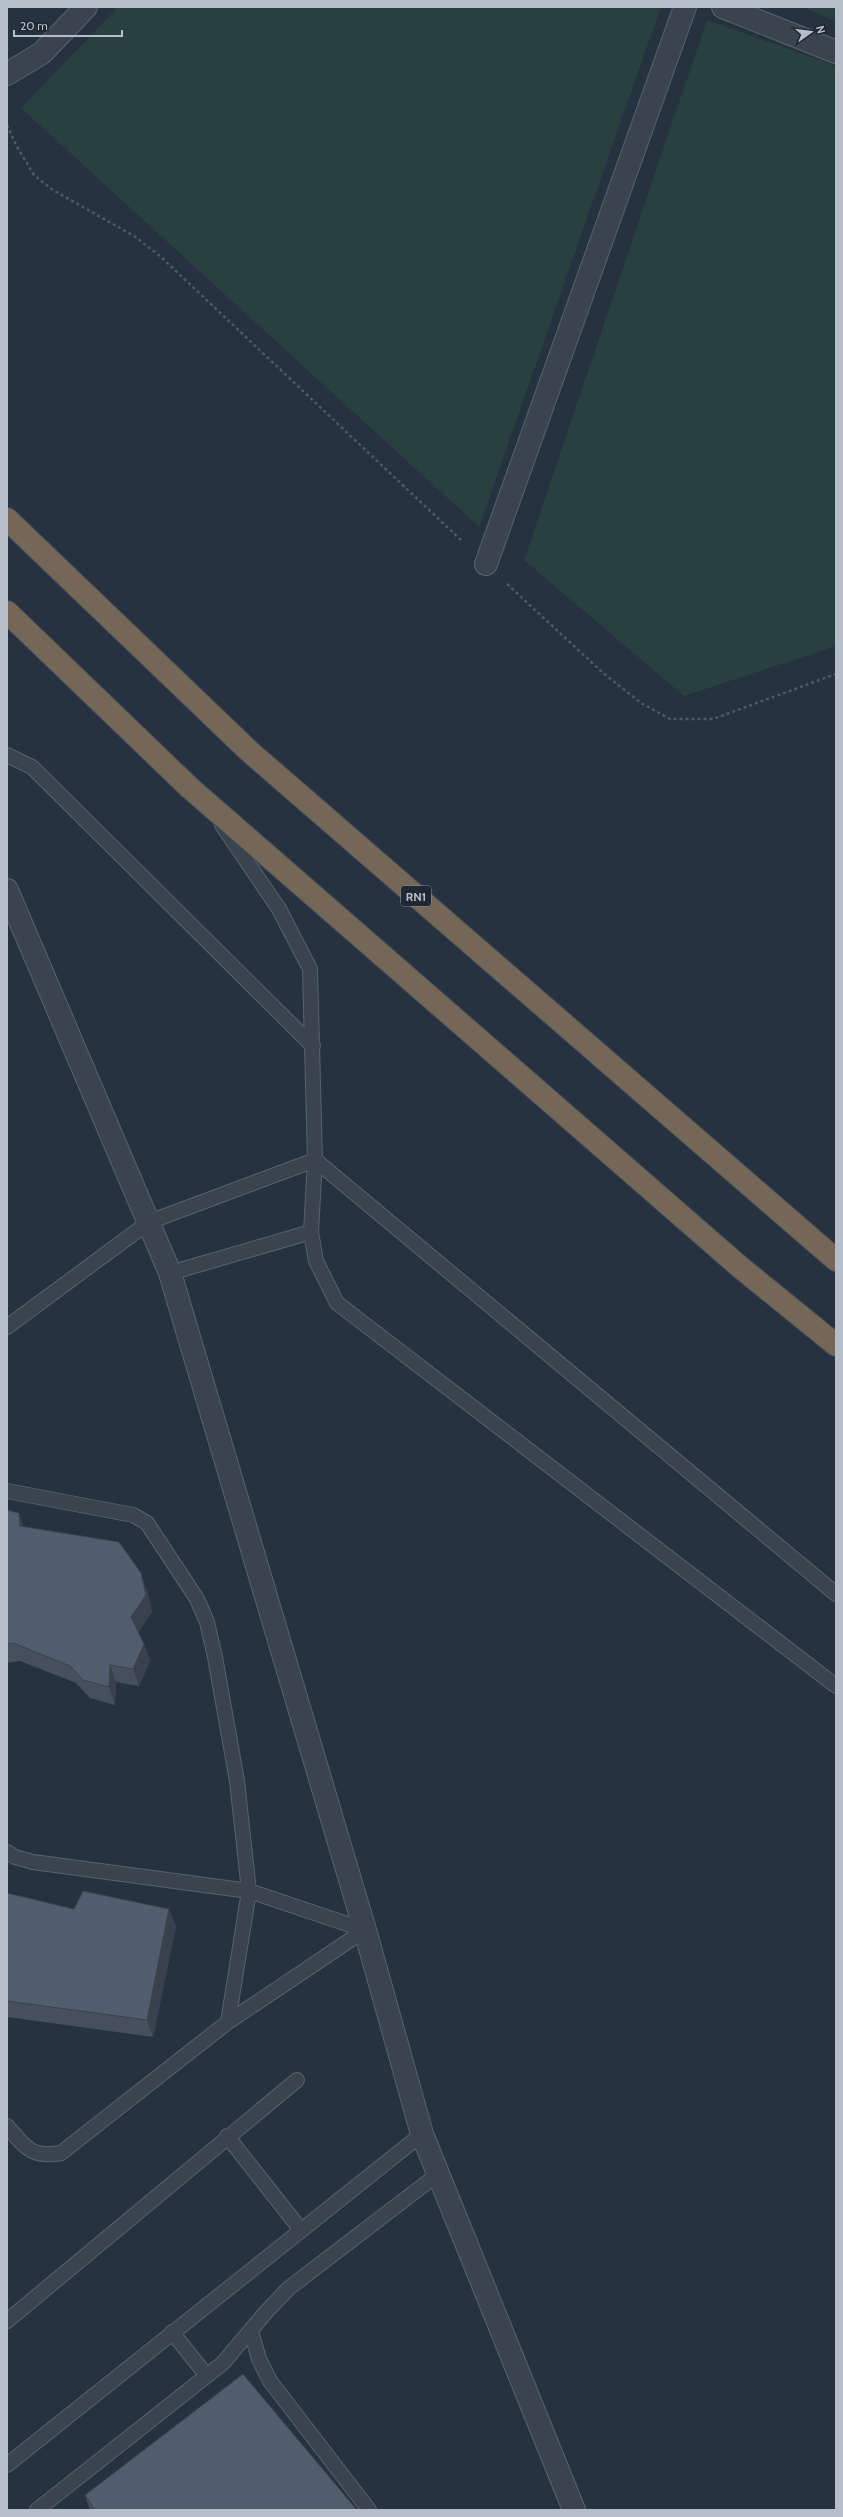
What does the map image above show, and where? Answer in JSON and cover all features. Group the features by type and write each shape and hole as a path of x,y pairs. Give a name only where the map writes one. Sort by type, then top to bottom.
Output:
{"highway":[{"name":"RN1","path":"7,520 249,751 836,1260"},
{"path":"7,612 209,804 740,1267 836,1345"}],"street":[{"path":"7,74 42,53 86,7"},
{"path":"486,564 684,7"},
{"path":"723,7 836,52"},
{"path":"7,890 170,1273 365,1930 422,2134 574,2510"}],"lane":[{"path":"7,755 32,767 313,1046"},
{"path":"209,804 279,909 310,969 315,1160 311,1232 316,1261 337,1303 836,1686"},
{"path":"7,1327 149,1222 315,1160"},
{"path":"315,1160 836,1594"},
{"path":"170,1273 311,1232"},
{"path":"7,1492 133,1515 147,1523 197,1599 207,1622 215,1657 237,1781 249,1892 228,2022"},
{"path":"7,1852 15,1857 33,1862 249,1892 365,1930"},
{"path":"7,2126 28,2151 44,2156 61,2153 228,2022 365,1930"},
{"path":"7,2321 227,2136 297,2080"},
{"path":"7,2465 422,2134"},
{"path":"227,2136 301,2230"},
{"path":"37,2510 207,2376 238,2348 250,2331 289,2288 438,2174"},
{"path":"250,2331 259,2358 270,2381 369,2510"},
{"path":"172,2332 207,2376"}],"path":[{"path":"7,125 16,145 34,175 54,190 134,236 160,256 602,672 641,703 670,719 713,719 836,674"}],"green space":[{"path":"118,7 661,7 479,527 21,108"},
{"path":"803,7 836,7 836,22"},
{"path":"707,20 836,66 836,646 684,696 524,560"}],"building":[{"path":"7,1510 19,1513 20,1526 119,1542 141,1573 146,1595 131,1617 144,1644 133,1669 110,1665 109,1687 83,1680 70,1666 13,1643 7,1644"},
{"path":"83,1891 169,1909 147,2020 7,2001 7,1893 74,1909"},
{"path":"243,2374 357,2510 95,2510 85,2495"}]}
